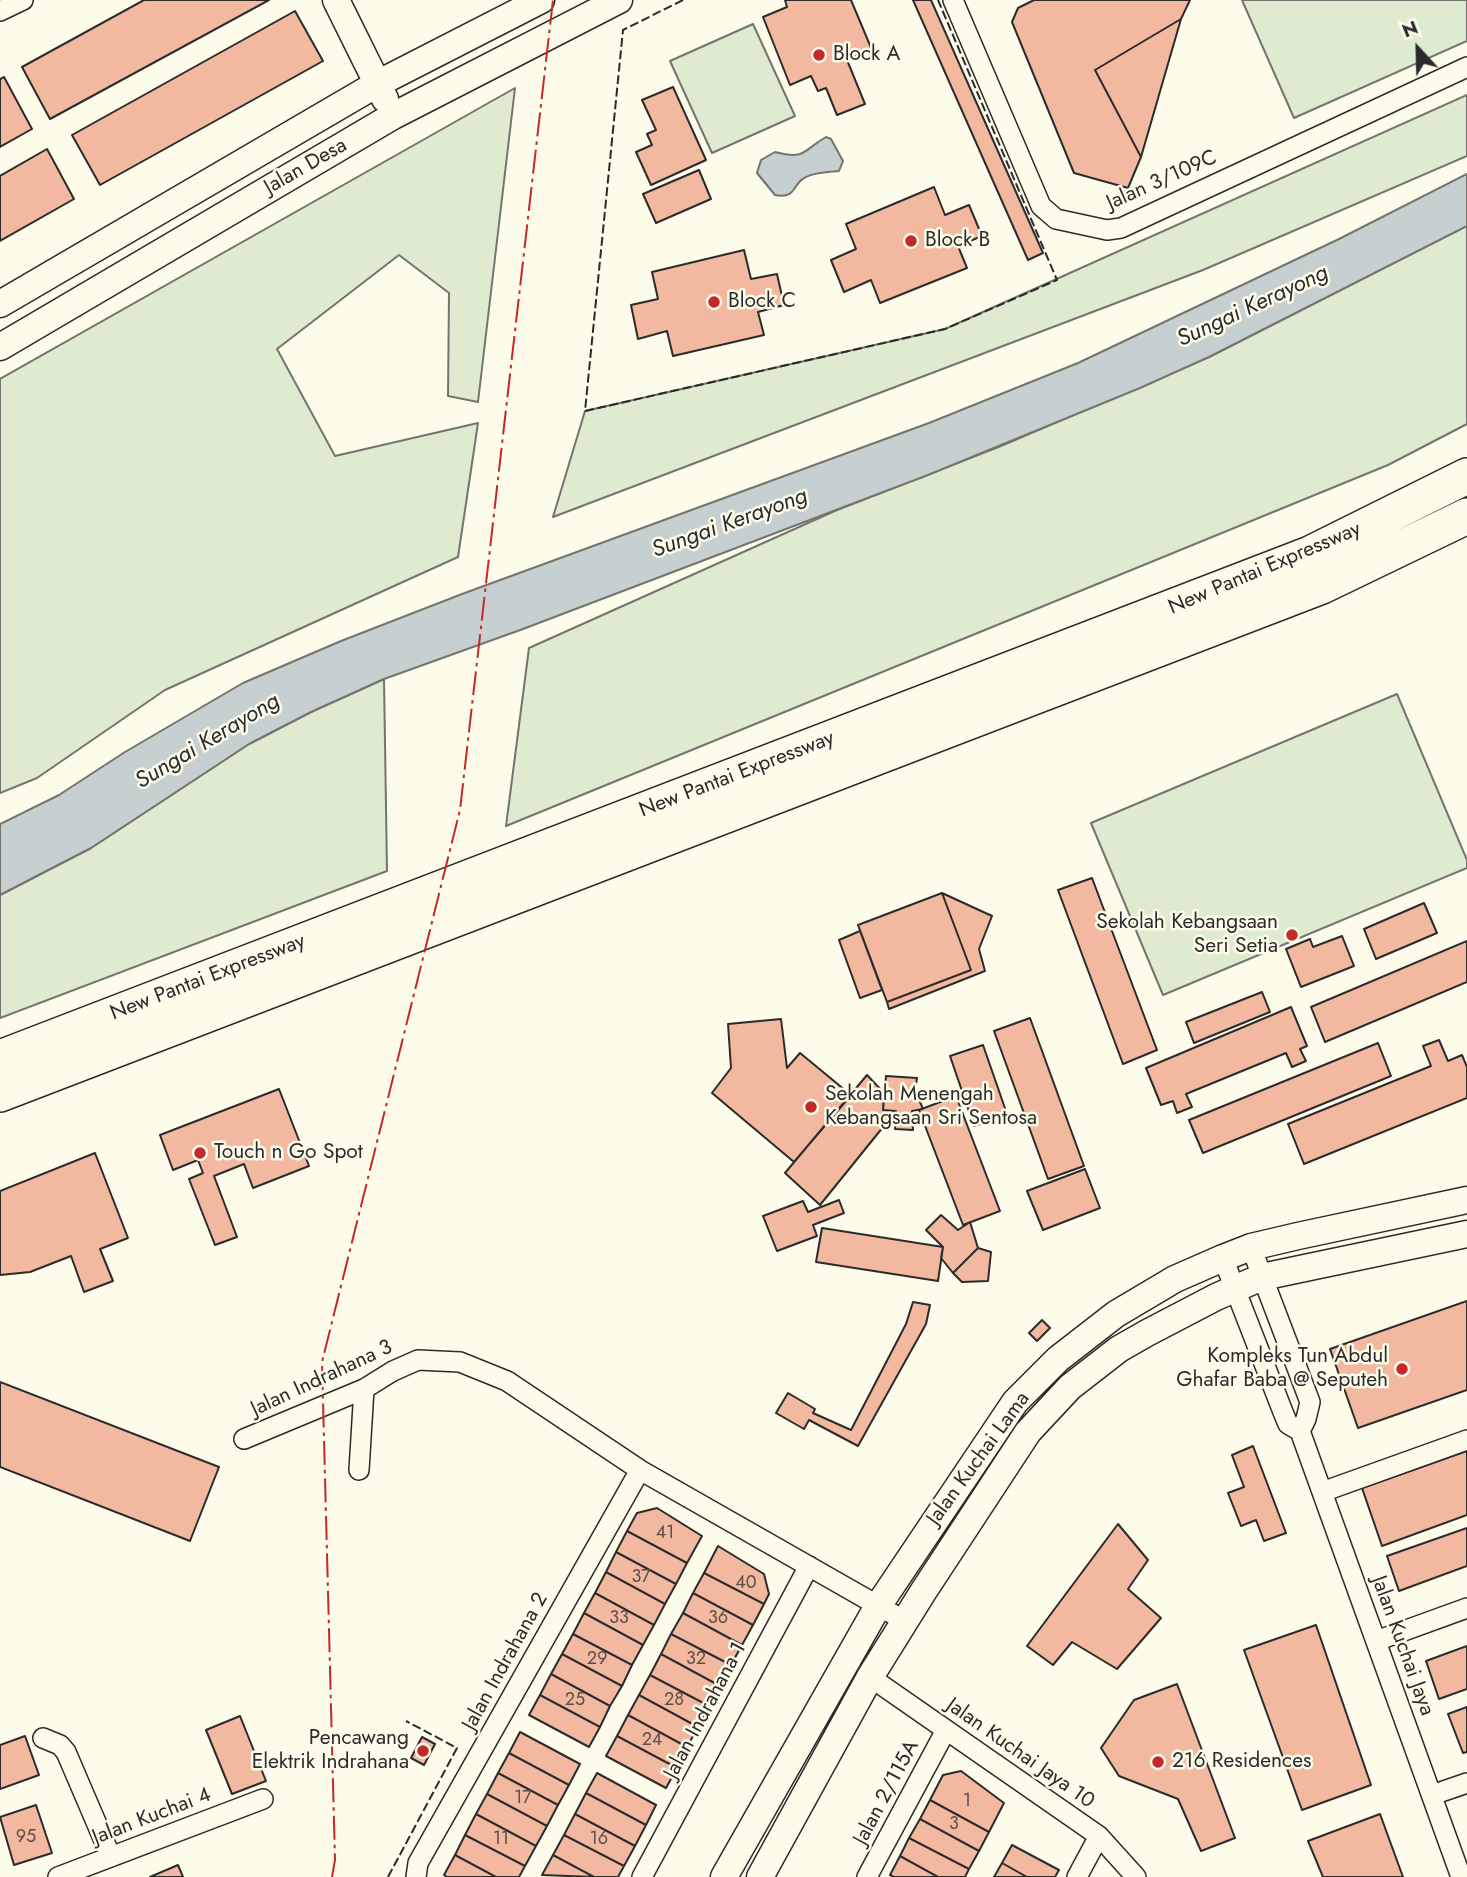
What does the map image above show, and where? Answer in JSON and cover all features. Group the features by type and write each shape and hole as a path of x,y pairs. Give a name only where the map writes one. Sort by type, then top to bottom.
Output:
{"highway":[{"name":"New Pantai Expressway","path":"0,1058 1310,554 1467,476"},
{"name":"New Pantai Expressway","path":"0,1094 1322,586 1467,516"}],"main road":[{"path":"336,0 393,116"},
{"name":"Jalan Desa","path":"0,304 377,84 541,0"},
{"name":"Jalan Desa","path":"0,347 393,116 619,0"},
{"name":"Jalan Kuchai Lama","path":"724,1877 878,1606 1015,1402 1058,1359 1116,1314 1175,1279 1251,1247 1467,1200"},
{"name":"Jalan Kuchai Lama","path":"760,1877 870,1677 905,1621 1028,1432 1070,1387 1119,1349 1216,1297 1262,1277 1467,1234"}],"street":[{"path":"0,11 23,0"},
{"name":"Jalan 3/109C","path":"953,0 1041,206 1056,219 1107,230 1121,228 1467,67"},
{"path":"1251,1247 1310,1402 1300,1431"},
{"name":"Jalan Kuchai Jaya","path":"1223,1258 1288,1424 1300,1431 1461,1877"},
{"name":"Jalan Indrahana 3","path":"244,1439 364,1388 418,1360 460,1362 507,1381 640,1470 905,1621"},
{"path":"359,1470 364,1388"},
{"path":"1322,1492 1467,1440"},
{"name":"Jalan Indrahana 2","path":"416,1877 418,1863 640,1470"},
{"name":"Jalan Indrahana 1","path":"642,1877 809,1566"},
{"path":"1376,1640 1467,1608"},
{"name":"Jalan Kuchai Jaya 10","path":"870,1677 1099,1836 1136,1877"},
{"name":"Jalan 2/115A","path":"867,1877 946,1730"},
{"path":"43,1738 60,1745 66,1752 111,1857"},
{"path":"1432,1795 1467,1783"},
{"name":"Jalan Kuchai 4","path":"58,1877 263,1799"},
{"path":"1077,1877 1099,1836"}],"green space":[{"path":"1242,0 1467,0 1467,41 1294,118"},
{"path":"753,24 795,116 712,153 670,61"},
{"path":"515,88 478,402 448,396 449,293 399,255 277,349 335,456 478,423 458,557 165,690 37,778 0,793 0,379"},
{"path":"1467,95 1467,156 1203,270 553,517 585,411 945,329"},
{"path":"1467,226 1467,424 1388,465 506,826 529,648 837,510 1001,446 1209,357"},
{"path":"384,679 387,871 0,1018 0,895 91,848 249,744"},
{"path":"1397,694 1467,860 1467,868 1163,995 1091,823"}],"water":[{"path":"826,137 831,139 843,161 839,171 810,175 801,180 791,193 782,196 775,195 757,173 761,160 775,152 793,155 803,153"},
{"name":"Sungai Kerayong","path":"1467,174 1467,226 1209,357 928,475 384,679 249,744 91,848 0,895 0,824 59,795 125,752 243,683 462,594 929,423 1078,363 1339,239"}],"building":[{"path":"144,0 269,0 50,119 22,67"},
{"name":"Block A","path":"785,0 851,0 872,50 847,60 865,104 837,115 826,88 818,91 811,76 790,85 763,17 787,7"},
{"path":"913,0 931,0 1043,253 1028,260"},
{"path":"1034,0 1190,0 1181,19 1095,70 1141,157 1128,188 1074,173 1012,22 1018,8"},
{"path":"295,11 323,61 100,185 72,135"},
{"path":"1181,19 1141,157 1095,70"},
{"path":"4,77 32,129 0,147 0,79"},
{"path":"673,87 706,160 651,185 636,152 652,145 647,134 656,130 642,100"},
{"path":"47,149 74,199 0,241 0,176"},
{"path":"699,170 711,199 656,223 643,194"},
{"name":"Block B","path":"934,187 945,215 969,205 982,236 958,246 967,268 880,303 871,280 844,292 831,260 856,249 846,224"},
{"name":"Block C","path":"744,250 751,279 777,274 784,305 758,312 764,335 673,356 667,331 638,339 631,305 658,299 652,272"},
{"path":"1092,878 1157,1050 1123,1064 1058,890"},
{"path":"942,893 971,970 887,1002 858,925"},
{"path":"942,893 992,916 979,949 985,971 889,1009 887,1002 971,970"},
{"path":"1424,903 1437,933 1376,959 1364,929"},
{"path":"860,931 882,990 860,998 839,940"},
{"path":"1342,936 1354,966 1301,987 1286,949 1310,939 1313,947"},
{"path":"1467,941 1467,982 1325,1042 1311,1007"},
{"path":"1262,992 1270,1012 1194,1043 1186,1022"},
{"path":"1291,1007 1307,1046 1300,1049 1306,1061 1292,1067 1286,1053 1186,1094 1192,1107 1177,1113 1173,1101 1161,1105 1146,1068"},
{"path":"1030,1018 1084,1166 1048,1179 994,1031"},
{"path":"781,1019 787,1068 800,1053 851,1095 794,1162 712,1093 731,1068 728,1024"},
{"path":"1439,1040 1448,1061 1462,1055 1467,1067 1467,1098 1304,1164 1288,1124 1431,1066 1423,1046"},
{"path":"1378,1043 1391,1076 1203,1153 1189,1120"},
{"path":"983,1045 1007,1114 974,1126 950,1056"},
{"path":"867,1075 884,1093 883,1110 896,1111 820,1205 785,1173"},
{"path":"886,1076 917,1078 915,1090 923,1109 912,1111 913,1130 895,1129 896,1111 883,1110"},
{"path":"279,1089 309,1166 253,1188 244,1164 214,1176 237,1237 215,1245 189,1179 203,1173 198,1160 173,1170 160,1135"},
{"path":"956,1096 1000,1211 963,1225 919,1110"},
{"path":"95,1153 128,1238 100,1249 113,1281 84,1292 71,1256 30,1272 0,1275 0,1191"},
{"path":"1085,1169 1100,1208 1043,1230 1027,1191"},
{"path":"839,1200 844,1213 813,1225 817,1236 777,1251 763,1216 803,1201 808,1212"},
{"path":"941,1215 958,1230 970,1222 978,1248 953,1273 941,1258 943,1247 926,1230"},
{"path":"822,1228 943,1247 938,1281 816,1262"},
{"path":"978,1248 991,1252 988,1281 962,1282 953,1273"},
{"name":"Kompleks Tun Abdul Ghafar Baba @ Seputeh","path":"1467,1301 1467,1390 1358,1428 1330,1349"},
{"path":"913,1302 930,1305 926,1324 858,1446 809,1420 804,1429 776,1413 788,1393 815,1409 813,1413 851,1430 906,1324"},
{"path":"1042,1320 1050,1328 1037,1341 1029,1333"},
{"path":"0,1382 219,1467 190,1541 0,1467"},
{"path":"1253,1446 1286,1533 1264,1541 1256,1520 1241,1526 1228,1493 1244,1487 1232,1455"},
{"path":"1467,1451 1467,1515 1382,1546 1362,1488"},
{"path":"657,1508 702,1536 687,1563 627,1531 637,1513"},
{"path":"1118,1524 1148,1560 1128,1589 1161,1618 1117,1669 1072,1642 1053,1665 1027,1646"},
{"path":"1467,1528 1467,1566 1399,1591 1387,1556"},
{"path":"627,1531 687,1563 676,1584 616,1552"},
{"path":"718,1546 764,1574 769,1594 764,1604 704,1573"},
{"path":"616,1552 676,1584 665,1604 606,1572"},
{"path":"606,1572 665,1604 654,1625 595,1593"},
{"path":"704,1573 764,1604 753,1625 693,1593"},
{"path":"595,1593 654,1625 643,1645 584,1613"},
{"path":"693,1593 753,1625 742,1645 683,1613"},
{"path":"584,1613 643,1645 632,1665 573,1634"},
{"path":"683,1613 742,1645 731,1665 671,1634"},
{"path":"1316,1625 1371,1785 1302,1810 1244,1650"},
{"path":"573,1634 632,1665 622,1686 562,1654"},
{"path":"671,1634 731,1665 720,1686 661,1654"},
{"path":"1467,1646 1467,1689 1439,1699 1426,1661"},
{"path":"562,1654 622,1686 610,1706 551,1674"},
{"path":"661,1654 720,1686 709,1706 650,1675"},
{"path":"551,1674 610,1706 600,1727 540,1695"},
{"path":"650,1675 709,1706 698,1727 639,1695"},
{"name":"216 Residences","path":"1177,1684 1235,1838 1201,1851 1178,1799 1119,1776 1101,1748 1134,1700"},
{"path":"540,1695 600,1727 589,1747 529,1715"},
{"path":"639,1695 698,1727 687,1747 628,1715"},
{"path":"1467,1707 1467,1752 1463,1753 1448,1714"},
{"path":"628,1715 687,1747 677,1768 617,1736"},
{"path":"240,1716 266,1781 232,1794 206,1730"},
{"path":"520,1732 580,1764 569,1785 509,1753"},
{"path":"25,1736 39,1775 0,1789 0,1745"},
{"path":"617,1736 677,1768 666,1788 606,1756"},
{"name":"Pencawang Elektrik Indrahana","path":"422,1737 435,1744 424,1765 411,1758"},
{"path":"509,1753 569,1785 558,1805 498,1773"},
{"path":"961,1771 1004,1803 989,1832 930,1800 943,1775"},
{"path":"498,1773 558,1805 547,1826 487,1794"},
{"path":"597,1773 656,1805 646,1825 586,1793"},
{"path":"586,1793 646,1825 635,1846 575,1814"},
{"path":"487,1794 547,1826 536,1846 476,1814"},
{"path":"930,1800 989,1832 979,1851 920,1819"},
{"path":"36,1805 52,1853 14,1865 0,1817"},
{"path":"476,1814 536,1846 525,1866 465,1835"},
{"path":"575,1814 635,1846 624,1866 564,1835"},
{"path":"1380,1814 1403,1877 1323,1877 1308,1841"},
{"path":"920,1819 979,1851 969,1869 909,1838"},
{"path":"465,1835 525,1866 519,1877 496,1877 455,1855"},
{"path":"564,1835 624,1866 618,1877 594,1877 553,1855"},
{"path":"909,1838 969,1869 965,1877 938,1877 900,1856"},
{"path":"1012,1845 1059,1870 1055,1877 1027,1877 1002,1863"},
{"path":"455,1855 496,1877 447,1877 444,1875"},
{"path":"553,1855 594,1877 542,1875"},
{"path":"900,1856 938,1877 890,1875"},
{"path":"1002,1863 1027,1877 994,1877"},
{"path":"178,1865 183,1877 150,1877"}],"fence":[{"path":"683,0 623,30 585,411 945,329 1057,280 938,0"},
{"path":"388,1877 457,1748 406,1721"}],"power":[{"path":"332,1877 335,1860 322,1362 460,810 553,0"}],"place":[{"name":"Block A","path":"819,55"},
{"name":"Block B","path":"911,241"},
{"name":"Block C","path":"714,302"},
{"name":"Sekolah Kebangsaan Seri Setia","path":"1292,935"},
{"name":"Sekolah Menengah Kebangsaan Sri Sentosa","path":"811,1107"},
{"name":"Touch n Go Spot","path":"200,1153"},
{"name":"Kompleks Tun Abdul Ghafar Baba @ Seputeh","path":"1402,1369"},
{"name":"Pencawang Elektrik Indrahana","path":"423,1751"},
{"name":"216 Residences","path":"1158,1762"}]}
